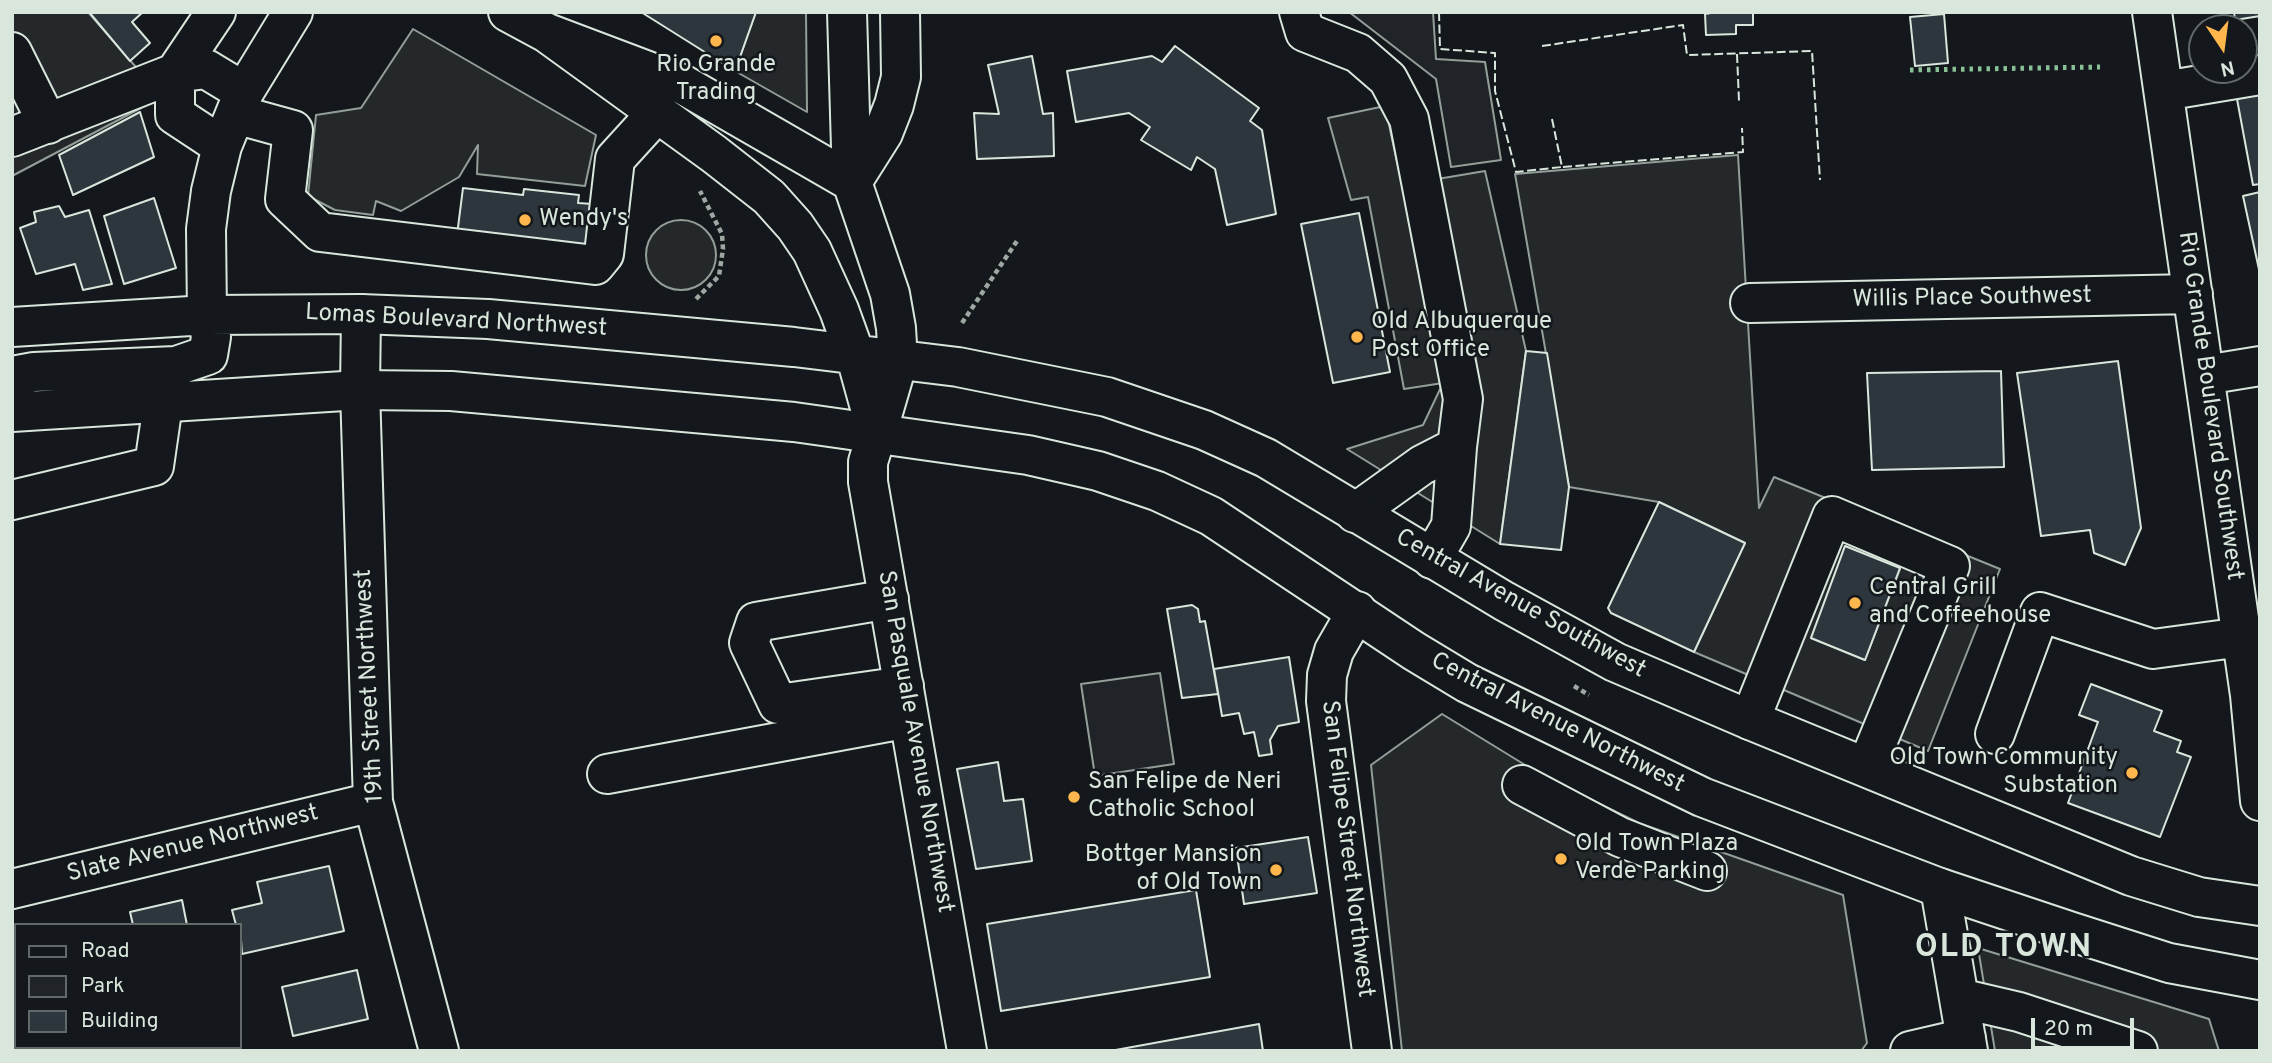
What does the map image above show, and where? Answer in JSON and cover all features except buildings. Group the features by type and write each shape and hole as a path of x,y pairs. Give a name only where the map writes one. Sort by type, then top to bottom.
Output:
{"main road":[{"path":"216,12 175,73 175,115 234,117 293,130 285,199 320,232 595,265 604,254 615,159 656,114"},
{"path":"12,376 34,372 176,366 208,355 211,337 206,229 211,191 234,117 293,12"},
{"path":"508,12 547,33 682,84 852,182"},
{"path":"847,12 852,182 890,294 898,361 890,396 877,433"},
{"path":"852,182 873,152 894,105 901,77 900,12"},
{"path":"1299,12 1305,32 1358,53 1388,79 1409,119 1463,399 1451,526 1432,559"},
{"name":"Rio Grande Boulevard Southwest","path":"2152,12 2242,637 2255,694 2259,788"},
{"path":"547,33 769,197 795,226 825,276 856,356 877,433"},
{"path":"12,52 48,124"},
{"path":"12,136 175,73 206,69 234,117"},
{"path":"2164,91 2260,75"},
{"name":"Willis Place Southwest","path":"1750,303 2193,294"},
{"name":"Lomas Boulevard Northwest","path":"12,327 208,315 361,314 601,328 898,361"},
{"name":"19th Street Northwest","path":"361,314 360,390 373,802 439,1051"},
{"name":"Central Avenue Southwest","path":"898,361 958,367 1040,382 1156,412 1266,458 1432,559 1615,662 2131,876 2199,897 2260,906"},
{"path":"2205,375 2260,366"},
{"path":"12,412 360,390 451,391 558,398 781,420 877,433"},
{"path":"12,500 153,466 163,404"},
{"name":"San Pasquale Avenue Northwest","path":"877,433 868,462 868,482 967,1051"},
{"name":"Central Avenue Northwest","path":"877,433 1028,455 1098,471 1157,491 1211,516 1357,611 1413,651 1466,683 1702,797 1940,888 2169,963 2260,980"},
{"path":"1355,513 1423,465 1457,447"},
{"path":"1750,720 1832,516 1950,566 1867,767"},
{"path":"888,599 756,622 749,643 778,704 907,702"},
{"name":"San Felipe Street Northwest","path":"1357,611 1334,652 1327,675 1326,701 1371,1051"},
{"path":"1996,734 2040,612 2153,649 2242,637"},
{"path":"607,774 907,702"},
{"path":"1522,785 1620,837 1707,871"},
{"name":"Slate Avenue Northwest","path":"12,889 373,802"},
{"path":"1910,1051 1967,1044 1940,888"},
{"path":"1959,998 2019,1012 2138,1051"}],"path":[{"path":"691,302 711,288 719,276 723,261 722,234 698,187"},
{"path":"962,323 1017,242"},
{"path":"717,259 723,261"},
{"path":"1574,686 1589,695"}],"green space":[{"path":"1349,12 1433,12 1436,59 1485,62 1501,160 1451,167 1436,79"},
{"path":"1160,673 1174,764 1095,776 1081,684"}],"shaded area":[{"path":"12,12 88,12 162,97 12,176"},
{"path":"756,12 806,12 807,112 735,71"},
{"path":"413,29 596,135 585,186 477,174 478,145 459,177 401,211 376,201 373,215 335,210 308,196 316,115 361,108"},
{"path":"1385,106 1402,185 1485,171 1526,351 1500,544 1347,449 1423,425 1443,383 1404,389 1368,197 1351,200 1328,118"},
{"path":"1738,155 1759,508 1774,477 2000,569 1928,751 1694,652 1745,543 1659,502 1569,487 1515,174","holes":["1845,546 1900,569 1865,660 1811,638"]},
{"path":"681,220 706,230 716,255 706,280 681,290 656,280 646,255 656,230"},
{"name":"Old Town Plaza Verde Parking","path":"1442,714 1548,779 1639,823 1843,895 1867,1043 1861,1051 1402,1051 1371,765"},
{"path":"1978,948 2209,1019 2219,1051 1995,1051"}],"hedge":[{"path":"1910,70 2100,67"}],"fence":[{"path":"1439,12 1440,49 1495,53 1495,91 1516,172 1562,167"},
{"path":"1542,46 1683,25 1687,55 1812,51 1820,180"},
{"path":"1737,54 1739,101"},
{"path":"1552,119 1562,167 1743,152 1742,128"}],"place":[{"name":"Rio Grande Trading","path":"716,41"},
{"name":"Wendy's","path":"525,220"},
{"name":"Old Albuquerque Post Office","path":"1357,337"},
{"name":"Central Grill and Coffeehouse","path":"1855,603"},
{"name":"Old Town Community Substation","path":"2132,773"},
{"name":"San Felipe de Neri Catholic School","path":"1074,797"},
{"name":"Old Town Plaza Verde Parking","path":"1561,859"},
{"name":"Bottger Mansion of Old Town","path":"1276,870"}],"district":[{"name":"OLD TOWN","path":"2004,950"}]}
